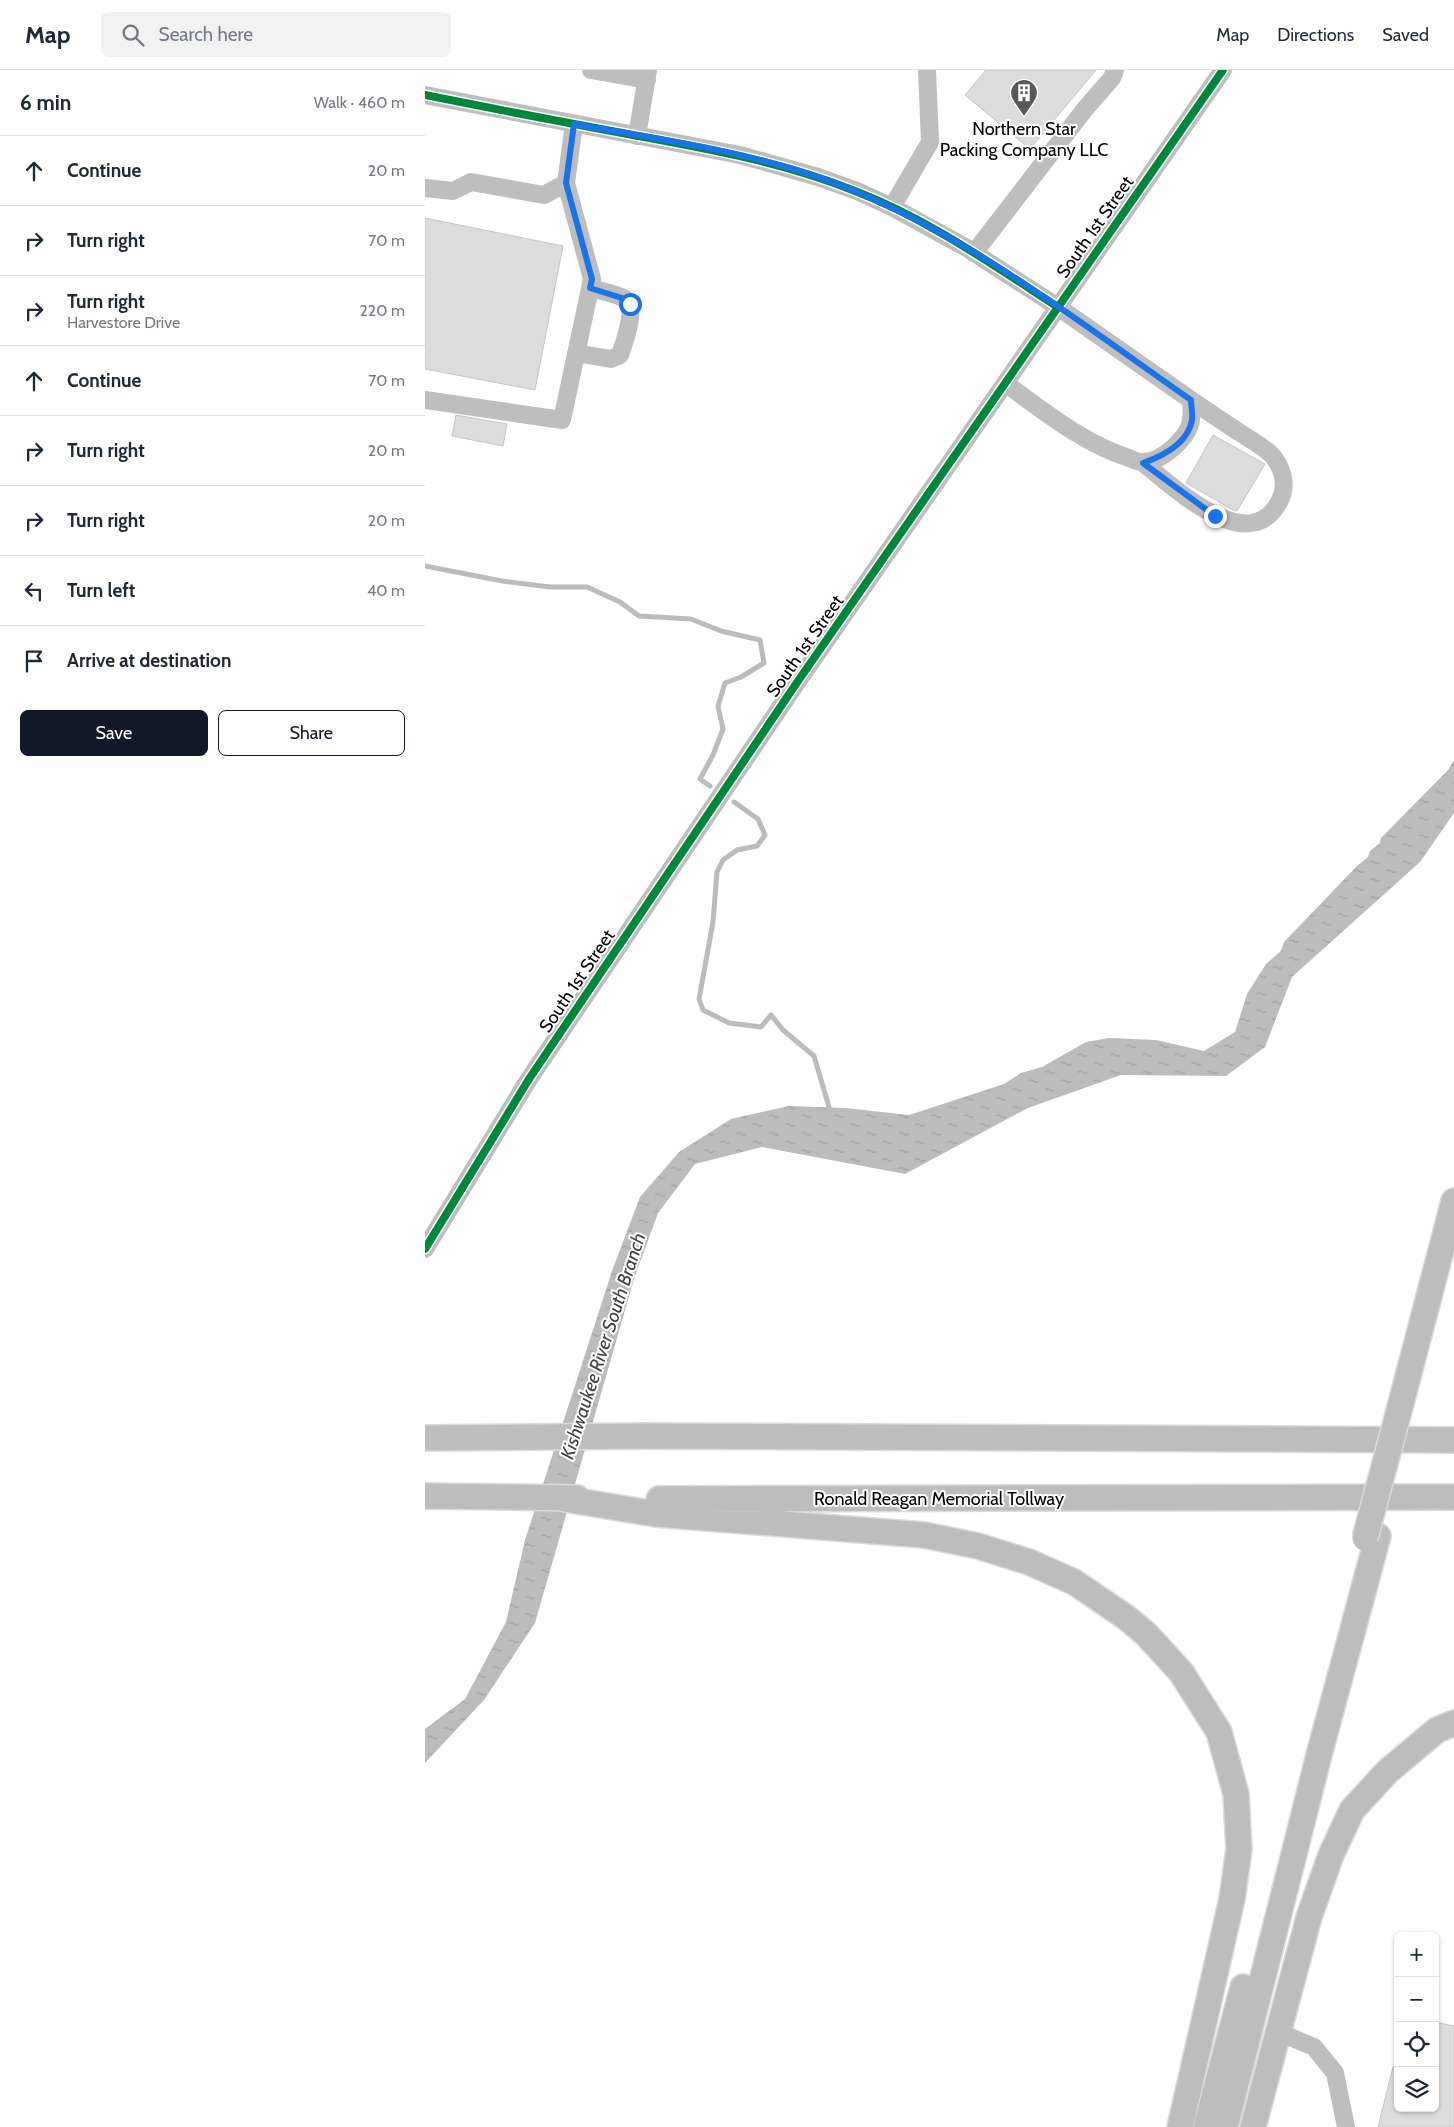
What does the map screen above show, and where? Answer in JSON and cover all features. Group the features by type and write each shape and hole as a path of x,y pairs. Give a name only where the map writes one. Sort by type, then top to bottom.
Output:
{"highway":[{"path":"1206,2127 1406,1407 1454,1201"},
{"path":"1406,1407 1454,1253"},
{"path":"425,1438 645,1436 1448,1439"},
{"path":"425,1496 559,1498 606,1501 656,1514 924,1535 1002,1552 1053,1571 1094,1594 1146,1634 1181,1672 1219,1732 1236,1794 1239,1849 1232,1900 1180,2127"},
{"name":"Ronald Reagan Memorial Tollway","path":"606,1501 1454,1497"},
{"path":"1225,2127 1319,1755 1371,1537"},
{"path":"1253,2127 1309,1917 1331,1855 1352,1810 1388,1770 1437,1730 1454,1723"}],"street":[{"path":"591,70 647,75 637,136"},
{"path":"892,207 930,142 927,70"},
{"path":"974,253 1085,109 1112,78 1115,70"},
{"name":"South 1st Street","path":"425,1248 529,1079 798,681 1223,70"},
{"path":"425,95 740,155 781,165 826,180 892,207 974,253 1058,307 1274,458 1283,475 1283,494 1275,509 1264,520 1245,524 1215,516 1143,463 1116,454 1073,431 1006,384"},
{"path":"425,400 562,420 592,279 566,183 574,124"},
{"path":"425,188 453,191 471,182 544,195 566,183"},
{"path":"576,353 611,359 620,355 631,314 630,304 625,299 590,288"},
{"path":"1143,463 1161,457 1185,437 1193,419 1191,400"},
{"path":"1279,2032 1314,2047 1335,2073 1347,2127"}],"water":[{"name":"Kishwaukee River South Branch","path":"1454,760 1454,813 1420,862 1292,977 1265,1047 1226,1076 1121,1075 1028,1108 905,1174 762,1147 695,1164 658,1213 634,1279 535,1623 484,1700 425,1763 425,1729 465,1699 506,1622 525,1540 612,1271 640,1197 679,1152 731,1119 789,1106 845,1108 909,1115 1004,1084 1021,1073 1042,1067 1086,1042 1109,1038 1156,1040 1204,1051 1235,1032 1247,994 1266,964 1281,951 1284,942 1368,857 1370,851 1380,843 1381,838 1448,770"}],"building":[{"name":"Northern Star Packing Company LLC","path":"986,70 1096,70 1030,149 965,95"},
{"path":"425,218 563,246 535,390 425,369"},
{"path":"456,415 507,424 503,446 452,436"},
{"path":"1213,435 1265,464 1237,511 1186,483"},
{"path":"1439,2023 1454,2026 1454,2127 1378,2127 1393,2067 1394,2112 1439,2112"}],"waterway":[{"path":"425,566 502,581 550,587 587,587 620,602 639,616 691,619 721,631 760,640 764,663 741,677 725,683 718,706 723,729 713,755 700,779 710,786"},
{"path":"734,802 758,819 765,835 757,846 737,850 723,860 717,872 713,922 699,999 703,1010 729,1023 761,1027 771,1015 783,1030 814,1056 829,1107"}],"cycle path":[{"path":"425,1249 529,1079 798,681 1223,70"},
{"path":"425,95 718,151 773,164 828,181 882,202 934,229 1058,307"}],"place":[{"name":"Northern Star Packing Company LLC","path":"1024,117"}],"route":[{"path":"630,304 625,299 590,288 592,279 577,217 566,183 574,124 740,155 781,165 857,191 892,207 965,247 1058,307 1191,400 1193,419 1185,437 1161,457 1143,463 1193,502 1215,516"}]}
